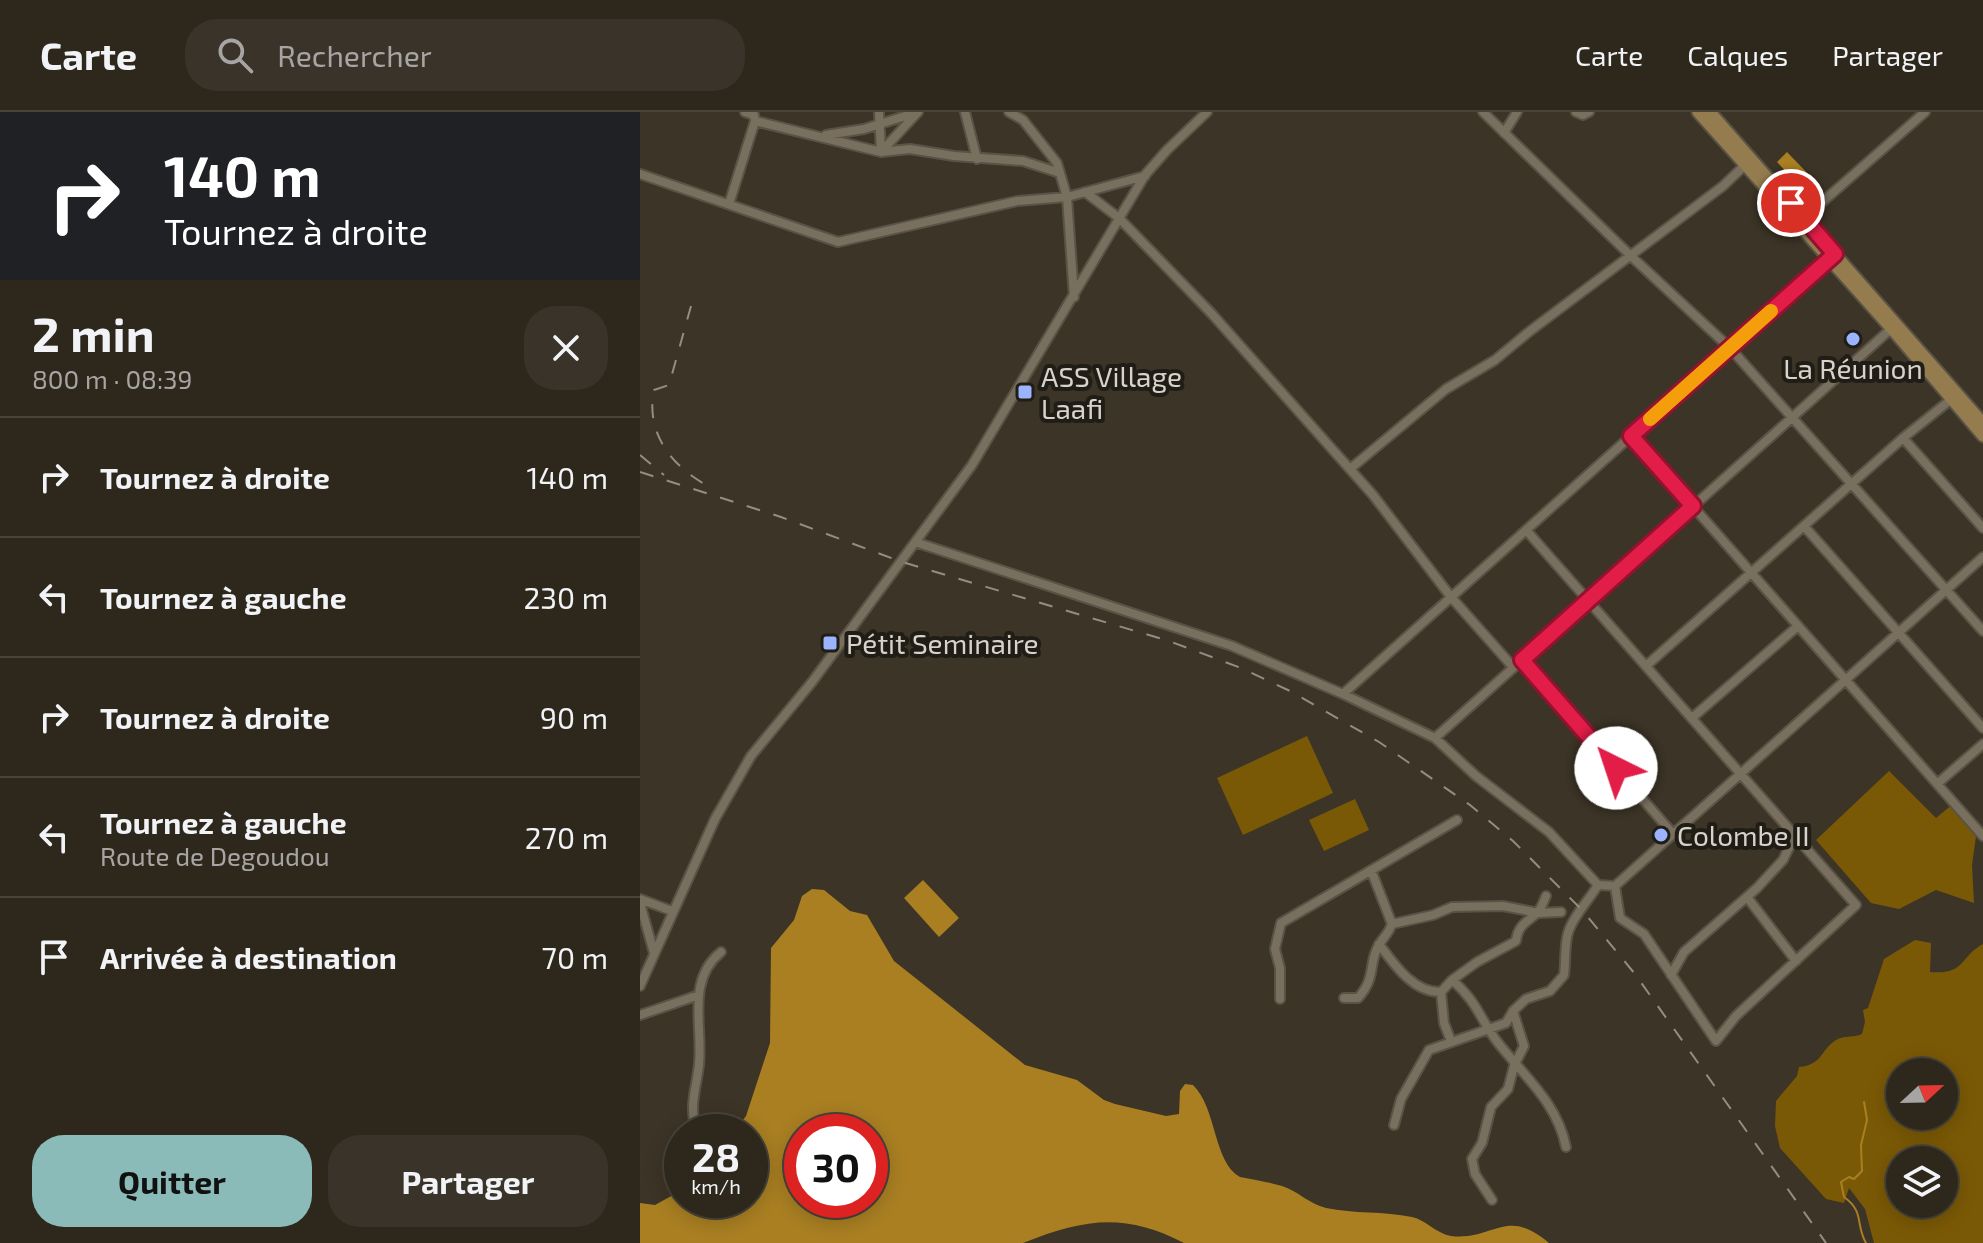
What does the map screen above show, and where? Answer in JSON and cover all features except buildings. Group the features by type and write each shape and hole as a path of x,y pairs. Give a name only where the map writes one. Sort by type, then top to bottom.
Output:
{"main road":[{"path":"1698,112 1744,166 1894,325 1981,429"},
{"path":"1710,112 1804,218 1832,257"}],"street":[{"path":"879,112 881,152"},
{"path":"804,133 841,134 918,112 881,152"},
{"path":"965,112 977,159"},
{"path":"1009,112 1022,116 1057,163 1067,197 1074,299"},
{"path":"640,986 715,819 751,756 812,682 972,465 1074,299 1145,175 1207,112"},
{"path":"1483,112 1730,348 1983,631"},
{"path":"1504,133 1517,112"},
{"path":"1576,112 1583,115 1589,112"},
{"path":"1804,218 1925,112"},
{"path":"729,204 752,115 804,133 881,152 910,149 977,159 1023,161 1060,173"},
{"path":"1350,469 1446,389 1495,360 1632,257 1744,166"},
{"path":"640,174 838,242 1017,201 1067,197 1145,175"},
{"path":"1085,192 1119,218 1212,314 1350,469 1451,597 1513,667"},
{"path":"1343,694 1832,257"},
{"path":"1435,738 1894,325"},
{"path":"1646,666 1903,438 1955,397"},
{"path":"1631,436 1983,836"},
{"path":"1903,438 1983,528"},
{"path":"1804,526 1983,728"},
{"path":"1526,530 1856,905 1736,1016 1716,1041 1644,934 1620,918 1615,886"},
{"path":"915,542 1232,646 1435,738 1476,776 1549,832 1598,885 1615,886 1983,557"},
{"path":"1692,718 1798,626"},
{"path":"1522,660 1673,834"},
{"path":"1937,784 1983,744"},
{"path":"1280,999 1280,968 1275,949 1281,923 1457,820"},
{"path":"1671,975 1684,952 1747,897 1783,860 1795,835"},
{"path":"1344,998 1358,998 1363,991 1372,975 1379,944 1388,937 1392,924 1371,870"},
{"path":"1394,1125 1401,1099 1429,1050 1506,1023 1526,999 1550,991 1564,975 1567,933 1598,885"},
{"path":"1379,944 1411,981 1429,993 1441,992 1477,962 1516,941 1517,932 1526,921 1539,913 1546,896"},
{"path":"1747,897 1796,961"},
{"path":"640,901 672,911"},
{"path":"640,901 654,954"},
{"path":"1392,924 1433,915 1452,907 1503,906 1539,913 1561,912"},
{"path":"694,1114 692,1095 699,1062 697,1002 708,963 721,952"},
{"path":"1452,980 1469,995 1499,1044 1553,1109 1566,1147"},
{"path":"1441,992 1444,1023 1451,1041"},
{"path":"640,1015 699,995"},
{"path":"1492,1200 1475,1174 1472,1159 1482,1143 1491,1107 1508,1089 1524,1046 1513,1011"}],"shaded area":[{"path":"1787,152 1812,178 1801,188 1777,162"},
{"path":"1307,736 1333,793 1243,835 1217,778"},
{"path":"1889,771 1936,818 1954,803 1977,829 1972,865 1974,903 1936,890 1899,909 1871,903 1816,840"},
{"path":"1355,799 1369,830 1324,851 1309,820"},
{"path":"923,880 959,918 939,937 904,898"},
{"path":"812,889 824,890 850,911 867,915 894,961 1025,1065 1077,1080 1104,1100 1166,1116 1179,1114 1180,1091 1185,1084 1193,1085 1207,1107 1225,1160 1240,1177 1282,1186 1326,1208 1412,1217 1451,1236 1478,1234 1510,1226 1534,1232 1549,1243 1184,1243 1142,1227 1104,1222 1065,1229 1023,1243 640,1243 640,1203 655,1205 664,1200 664,1218 768,1218 768,1114 747,1114 770,1043 771,948 794,920 802,896"},
{"path":"1915,940 1931,943 1930,972 1956,968 1983,944 1983,1243 1874,1243 1865,1209 1849,1188 1844,1203 1826,1199 1780,1148 1775,1126 1776,1101 1797,1076 1799,1067 1813,1063 1836,1040 1862,1034 1865,1022 1863,1010 1868,1008 1884,959"}],"waterway":[{"path":"1864,1102 1867,1120 1861,1145 1862,1171 1854,1179 1849,1177 1841,1182 1844,1197 1855,1208 1866,1243"}],"railway":[{"path":"691,306 669,385 654,390 652,406 658,435 665,448 684,470 710,487"},
{"path":"640,455 664,475"},
{"path":"640,472 781,517 902,562 1169,641 1241,668 1290,691 1379,742 1470,805 1513,841 1582,910 1635,974 1826,1243"}],"slow traffic":[{"path":"1650,419 1771,311"}],"place":[{"name":"La Réunion","path":"1853,339"},
{"name":"ASS Village Laafi","path":"1025,392"},
{"name":"Pétit Seminaire","path":"830,643"},
{"name":"Colombe II","path":"1661,835"}],"route":[{"path":"1616,768 1522,660 1693,506 1631,436 1835,254 1791,203"}]}
